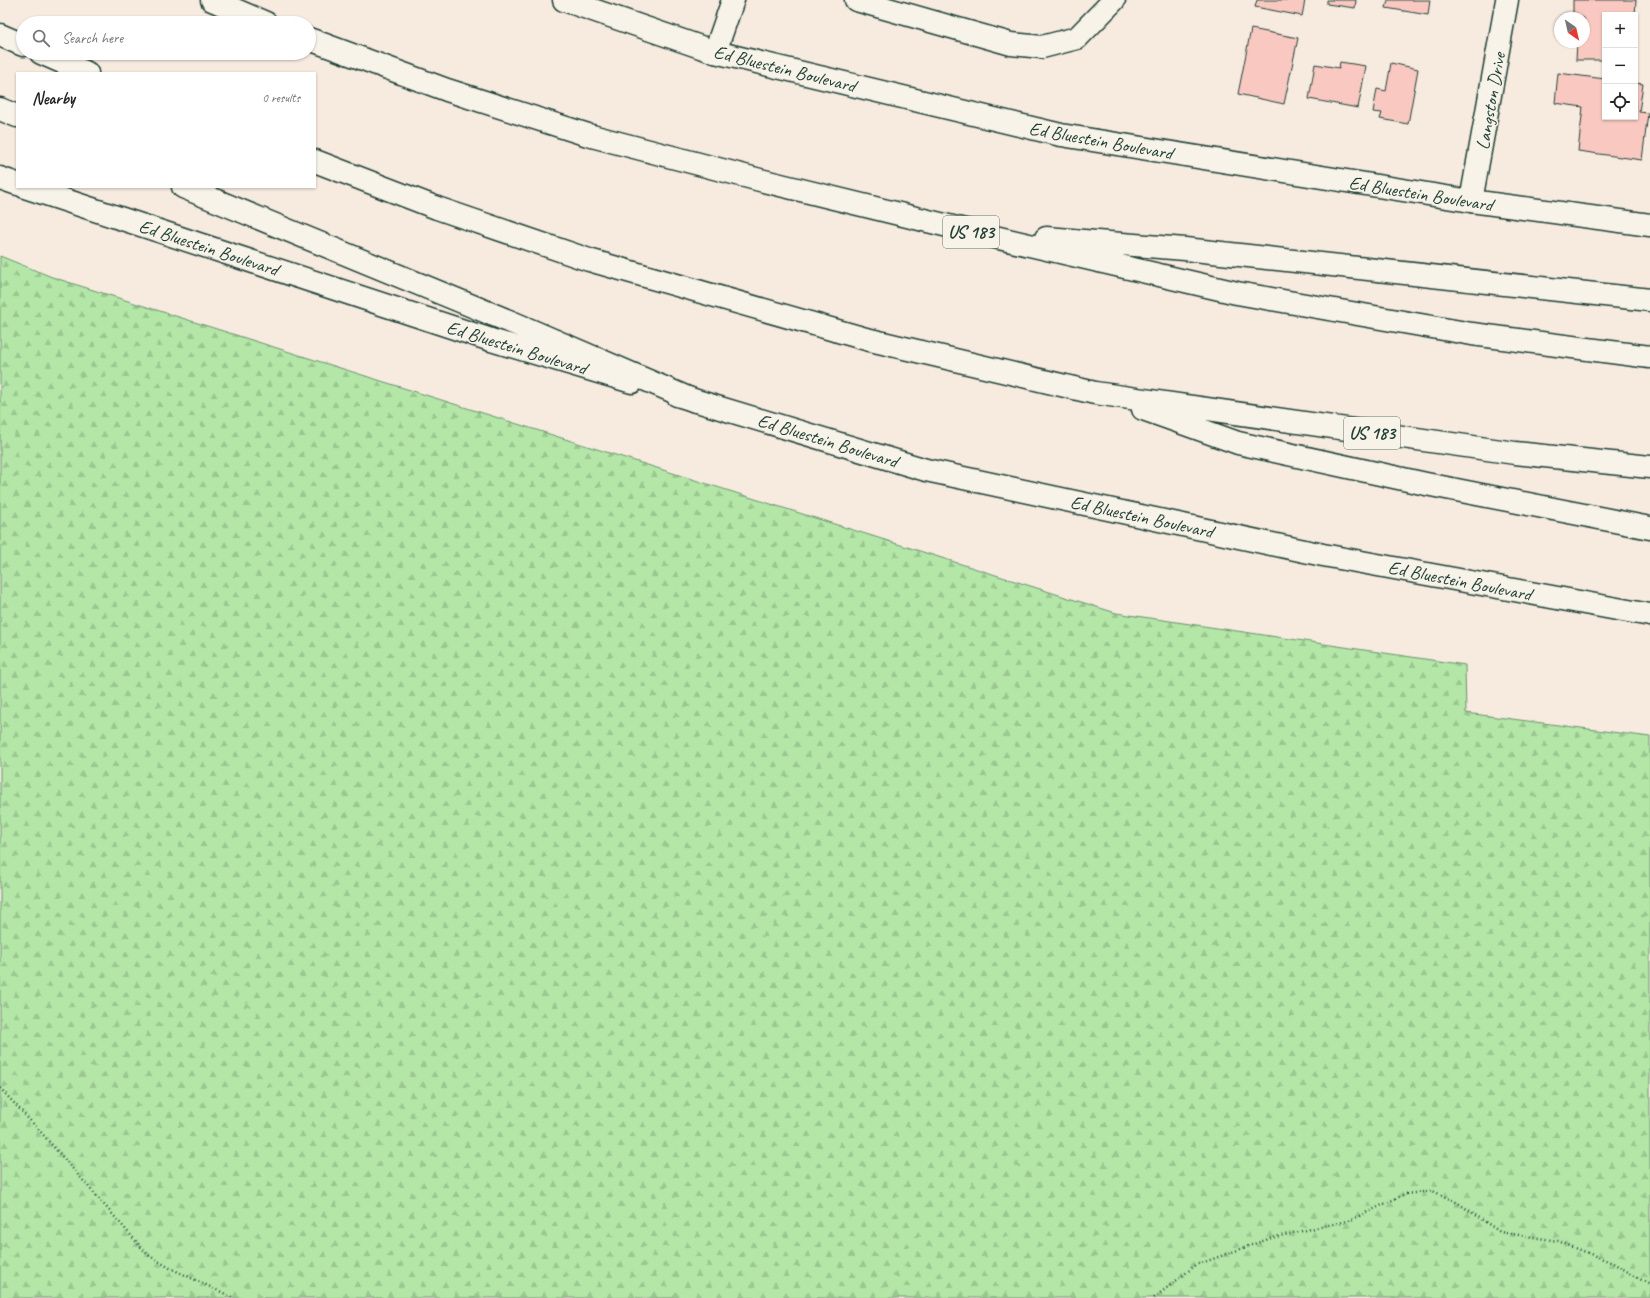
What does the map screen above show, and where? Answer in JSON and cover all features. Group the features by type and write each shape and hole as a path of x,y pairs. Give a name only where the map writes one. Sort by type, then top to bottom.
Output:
{"main road":[{"path":"212,0 250,16"},
{"name":"Ed Bluestein Boulevard","path":"564,0 715,52 1061,135 1471,201 1650,225"},
{"path":"715,52 734,0"},
{"path":"856,0 1011,44 1042,47 1077,38 1114,0"},
{"name":"Langston Drive","path":"1471,201 1508,0"},
{"path":"0,35 16,42"},
{"name":"US 183","path":"316,42 447,90 588,134 760,180 973,232 1238,293 1472,334 1650,357"},
{"path":"57,60 84,72"},
{"path":"0,109 16,116"},
{"name":"US 183","path":"316,161 437,208 589,260 866,339 1095,393 1515,453 1650,467"},
{"path":"0,178 16,184"},
{"name":"Ed Bluestein Boulevard","path":"29,188 491,340 926,470 1324,555 1650,616"},
{"path":"184,188 516,324 695,401"},
{"path":"973,232 1185,249 1650,300"},
{"path":"1095,393 1238,443 1426,484 1650,528"}],"path":[{"path":"0,1088 39,1130 148,1255 170,1268 234,1298"},
{"path":"1154,1298 1196,1265 1271,1238 1351,1220 1405,1194 1433,1191 1458,1203 1500,1232 1558,1241 1613,1263 1650,1285"}],"green space":[{"path":"0,256 52,277 1116,613 1465,665 1466,713 1650,737 1650,1298 0,1298"}],"building":[{"path":"1257,0 1305,0 1302,16 1255,7"},
{"path":"1327,0 1356,0 1355,8 1327,4"},
{"path":"1388,0 1430,0 1428,15 1386,8"},
{"path":"1573,0 1636,0 1635,12 1602,12 1602,60 1576,60 1577,48 1590,48 1590,12 1573,12"},
{"path":"1251,29 1298,38 1284,104 1238,94"},
{"path":"1340,62 1366,66 1358,108 1309,99 1315,64 1339,68"},
{"path":"1391,63 1418,69 1408,124 1380,119 1382,113 1373,112 1377,89 1386,91"},
{"path":"1558,73 1602,79 1602,120 1638,120 1638,83 1643,84 1639,112 1648,113 1642,160 1578,151 1583,107 1555,103"}]}
